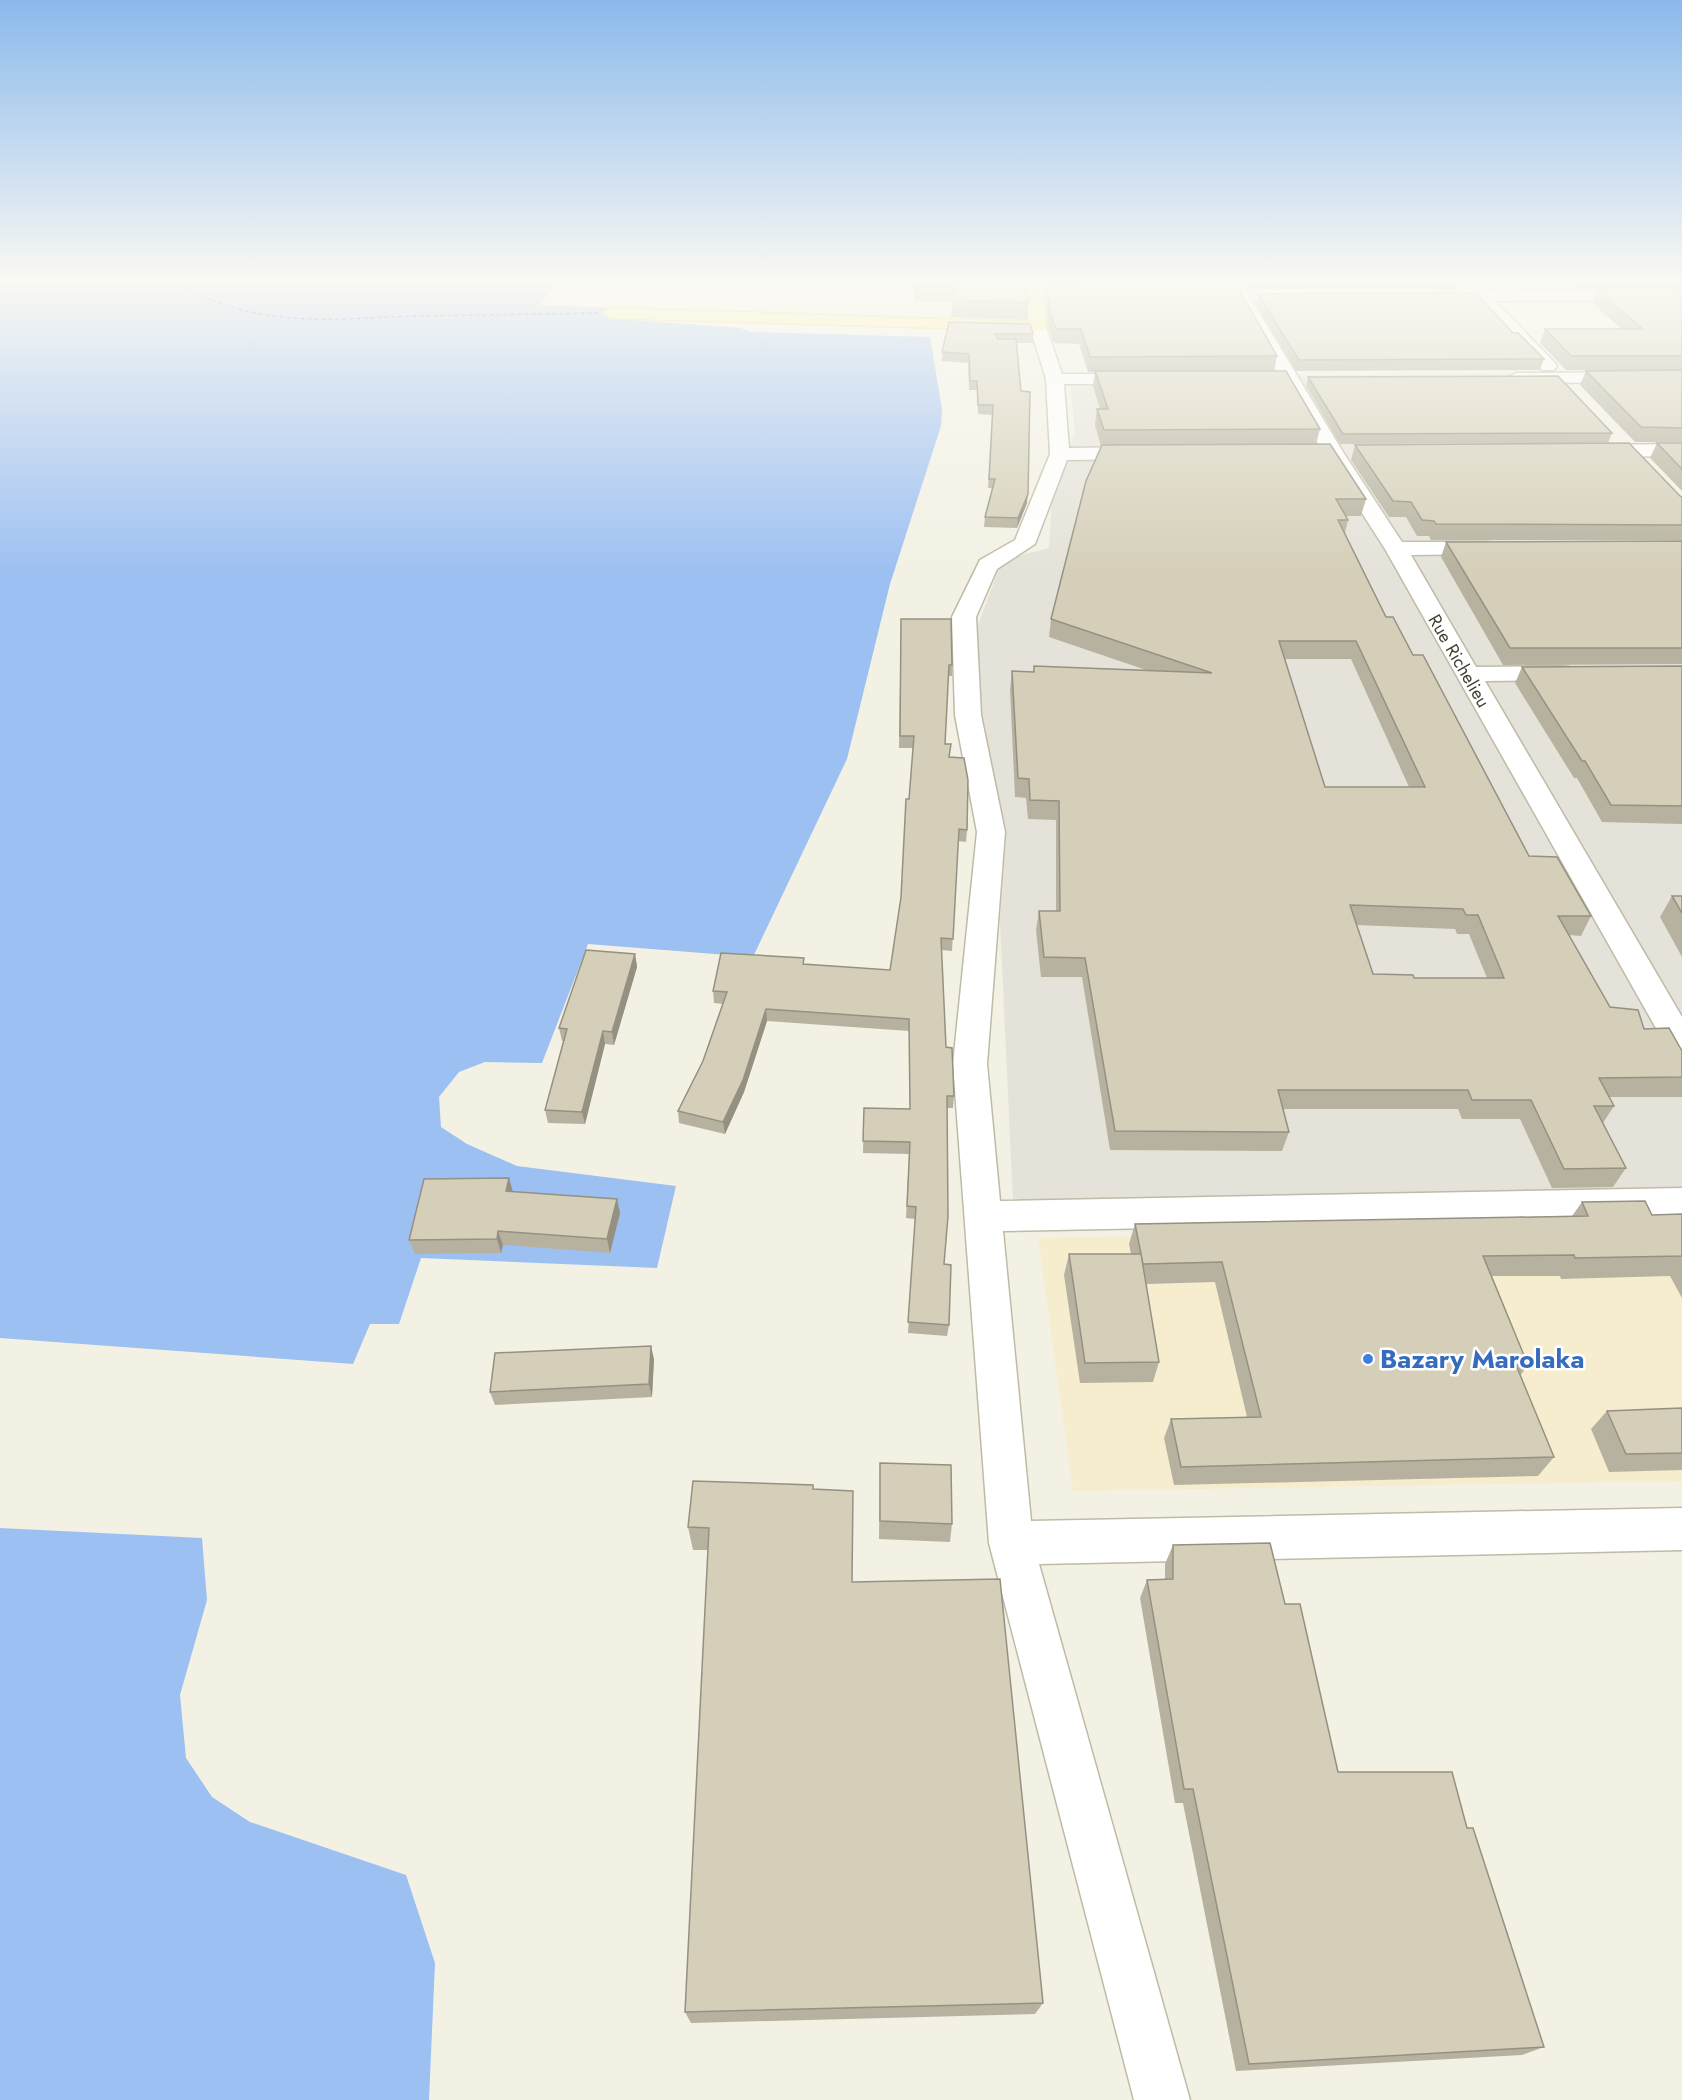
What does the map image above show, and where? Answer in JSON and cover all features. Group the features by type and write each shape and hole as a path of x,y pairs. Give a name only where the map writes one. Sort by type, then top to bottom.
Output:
{"street":[{"path":"1054,377 1060,454 1024,544 988,565 964,617 968,715 991,832 970,1064 981,1216 1011,1543 1162,2100"},
{"name":"Rue Richelieu","path":"1288,377 1396,549 1682,1046"},
{"path":"1500,378 1682,377"},
{"path":"1559,378 1574,394"},
{"path":"1055,380 1161,379"},
{"path":"1612,434 1643,466"},
{"path":"1568,451 1682,450"},
{"path":"1060,454 1167,453"},
{"path":"1396,549 1503,548"},
{"path":"1467,674 1586,673"},
{"path":"981,1216 1682,1203"},
{"path":"1011,1543 1682,1529"}],"shaded area":[{"path":"1225,377 1550,377 1682,521 1682,1196 1013,1204 1000,921 1006,838 992,801 972,642 1002,560 1049,548 1052,500 1075,431 1070,382"},
{"name":"Bazary Marolaka","path":"1682,1227 1682,1481 1073,1491 1038,1238"}],"water":[{"path":"0,377 937,377 942,409 941,426 890,584 847,759 753,957 588,944 542,1063 485,1062 459,1072 439,1097 441,1127 467,1144 517,1166 676,1186 657,1268 421,1258 399,1324 370,1324 353,1364 0,1338"},
{"path":"0,1528 202,1538 207,1600 180,1695 186,1758 212,1797 250,1822 406,1875 435,1963 429,2100 0,2100"}],"building":[{"path":"970,377 1020,377 1021,391 1030,392 1028,494 1018,518 985,517 995,479 989,479 993,405 978,405 977,381 970,381"},
{"path":"1097,377 1290,377 1320,429 1104,430 1097,409 1108,409"},
{"path":"1308,377 1559,377 1612,433 1343,434"},
{"path":"1592,377 1682,377 1682,428 1641,427"},
{"path":"1629,443 1682,497 1682,525 1436,524 1434,521 1422,520 1411,502 1393,501 1355,445"},
{"path":"1657,443 1682,443 1682,469"},
{"path":"1330,444 1366,499 1336,499 1348,520 1338,520 1386,617 1393,617 1413,655 1423,655 1529,856 1557,857 1591,916 1558,916 1610,1007 1638,1010 1644,1029 1669,1028 1682,1051 1682,1077 1599,1078 1614,1106 1594,1106 1626,1168 1564,1169 1531,1100 1472,1100 1468,1090 1278,1090 1289,1132 1115,1131 1085,958 1044,957 1039,911 1060,911 1059,801 1030,800 1029,779 1018,778 1012,671 1034,672 1034,666 1212,673 1051,619 1086,481 1102,445","holes":["1279,641 1356,641 1425,787 1325,787","1350,905 1463,909 1466,915 1478,915 1504,978 1414,978 1413,975 1373,974"]},
{"path":"1682,541 1682,648 1510,648 1446,542"},
{"path":"901,619 951,619 952,665 949,665 945,744 951,744 949,757 964,758 968,780 967,830 959,829 953,939 941,938 946,1047 952,1048 954,1096 947,1096 948,1216 944,1264 951,1265 949,1325 908,1322 916,1207 907,1206 910,1142 863,1141 864,1108 910,1109 909,1019 766,1009 743,1080 723,1122 678,1111 703,1061 727,992 713,991 721,953 804,958 803,964 890,970 901,897 906,799 909,799 914,736 900,736"},
{"path":"1682,666 1682,806 1611,805 1585,761 1582,761 1522,667"},
{"path":"1672,896 1682,896 1682,913"},
{"path":"586,950 635,954 612,1032 603,1031 582,1112 545,1110 567,1029 559,1028"},
{"path":"509,1178 506,1191 617,1199 607,1239 498,1231 497,1239 409,1240 424,1179"},
{"path":"1645,1201 1652,1215 1682,1214 1682,1256 1575,1258 1574,1255 1483,1256 1528,1365 1516,1365 1554,1457 1181,1467 1171,1419 1261,1417 1222,1262 1143,1264 1135,1224 1588,1216 1582,1202"},
{"path":"1069,1254 1141,1254 1159,1362 1085,1363"},
{"path":"651,1346 649,1384 490,1392 495,1353"},
{"path":"1682,1408 1682,1453 1626,1454 1607,1411"},
{"path":"880,1463 951,1465 952,1524 880,1521"},
{"path":"693,1481 813,1485 813,1489 853,1491 852,1582 1000,1579 1043,2003 685,2012 709,1528 688,1527"},
{"path":"1270,1543 1285,1604 1300,1604 1338,1772 1452,1772 1467,1828 1473,1828 1544,2047 1249,2064 1193,1789 1184,1789 1147,1580 1173,1579 1173,1545"}],"place":[{"name":"Bazary Marolaka","path":"1368,1359"}]}
